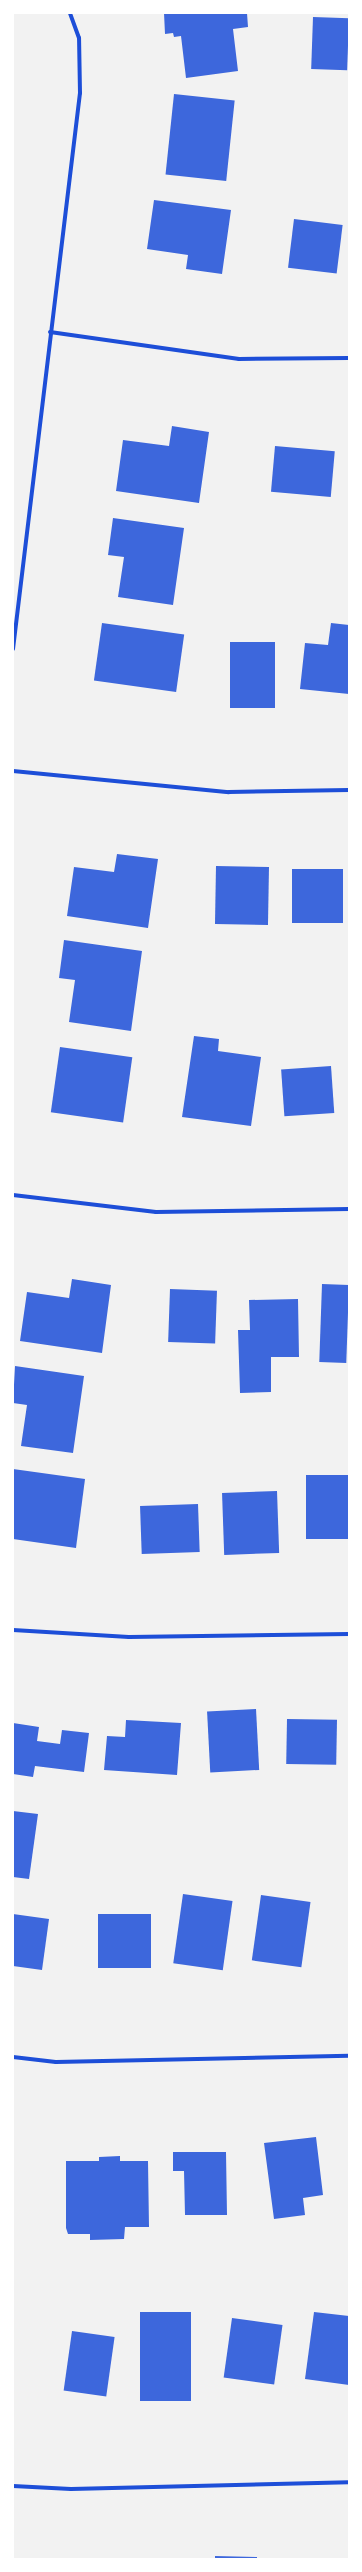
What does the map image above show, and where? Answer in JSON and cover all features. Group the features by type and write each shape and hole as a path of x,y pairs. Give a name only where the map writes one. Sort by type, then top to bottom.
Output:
{"street":[{"path":"13,648 80,93 79,38 70,13"},
{"path":"50,332 239,359 349,358"},
{"path":"13,771 229,792 349,790"},
{"path":"13,1195 156,1212 349,1209"},
{"path":"13,1630 129,1637 349,1634"},
{"path":"13,2057 56,2062 349,2056"},
{"path":"13,2486 71,2489 349,2482"}],"building":[{"path":"164,13 247,13 248,27 233,29 238,71 186,78 181,36 174,37 173,33 165,34"},
{"path":"313,17 349,18 347,70 311,69"},
{"path":"174,94 235,100 226,181 166,175"},
{"path":"154,200 231,210 222,274 186,269 188,255 147,249"},
{"path":"294,219 343,225 337,274 288,268"},
{"path":"172,426 209,432 199,503 116,491 123,440 169,446"},
{"path":"275,446 335,451 331,497 271,492"},
{"path":"113,518 184,528 173,605 118,597 124,557 108,555"},
{"path":"102,623 184,635 176,692 94,680"},
{"path":"331,623 349,625 349,694 300,689 305,643 328,645"},
{"path":"230,642 275,642 275,708 230,708"},
{"path":"117,854 158,859 148,928 67,916 74,867 114,872"},
{"path":"216,866 269,867 268,925 215,924"},
{"path":"292,869 343,869 343,923 292,923"},
{"path":"64,940 142,951 131,1031 69,1022 75,980 59,978"},
{"path":"194,1036 219,1039 218,1051 261,1057 251,1126 182,1117"},
{"path":"60,1047 132,1057 123,1123 51,1112"},
{"path":"331,1066 334,1113 284,1116 281,1069"},
{"path":"72,1279 111,1285 102,1353 20,1341 27,1292 69,1298"},
{"path":"322,1284 349,1285 346,1363 319,1362"},
{"path":"170,1289 217,1291 215,1344 168,1342"},
{"path":"298,1299 299,1357 271,1357 271,1392 240,1393 238,1330 250,1330 249,1300"},
{"path":"15,1366 84,1376 73,1453 21,1446 27,1405 13,1403"},
{"path":"13,1469 85,1479 76,1548 13,1539"},
{"path":"306,1475 349,1475 349,1539 306,1539"},
{"path":"277,1491 279,1553 224,1555 222,1493"},
{"path":"198,1504 200,1552 142,1554 140,1506"},
{"path":"256,1709 259,1770 210,1772 207,1712"},
{"path":"287,1719 337,1720 336,1765 286,1764"},
{"path":"126,1720 181,1723 177,1775 104,1770 107,1736 125,1737"},
{"path":"13,1723 39,1727 37,1741 60,1744 62,1730 89,1733 84,1772 35,1766 33,1777 13,1774"},
{"path":"13,1811 38,1814 29,1879 13,1877"},
{"path":"183,1894 233,1901 223,1970 173,1963"},
{"path":"261,1895 311,1902 301,1967 252,1960"},
{"path":"13,1914 49,1919 42,1970 13,1966"},
{"path":"98,1914 151,1914 151,1968 98,1968"},
{"path":"316,2137 323,2195 303,2198 305,2215 274,2219 264,2143"},
{"path":"173,2152 226,2152 227,2215 185,2215 184,2171 173,2171"},
{"path":"120,2156 120,2161 148,2161 149,2227 125,2227 124,2239 90,2240 90,2234 68,2234 66,2228 66,2161 99,2161 99,2157"},
{"path":"140,2312 191,2312 191,2401 140,2401"},
{"path":"314,2312 349,2316 349,2385 305,2379"},
{"path":"232,2318 283,2325 274,2385 224,2377"},
{"path":"72,2331 115,2337 106,2396 64,2390"},
{"path":"215,2556 257,2557 257,2559 215,2559"}]}
